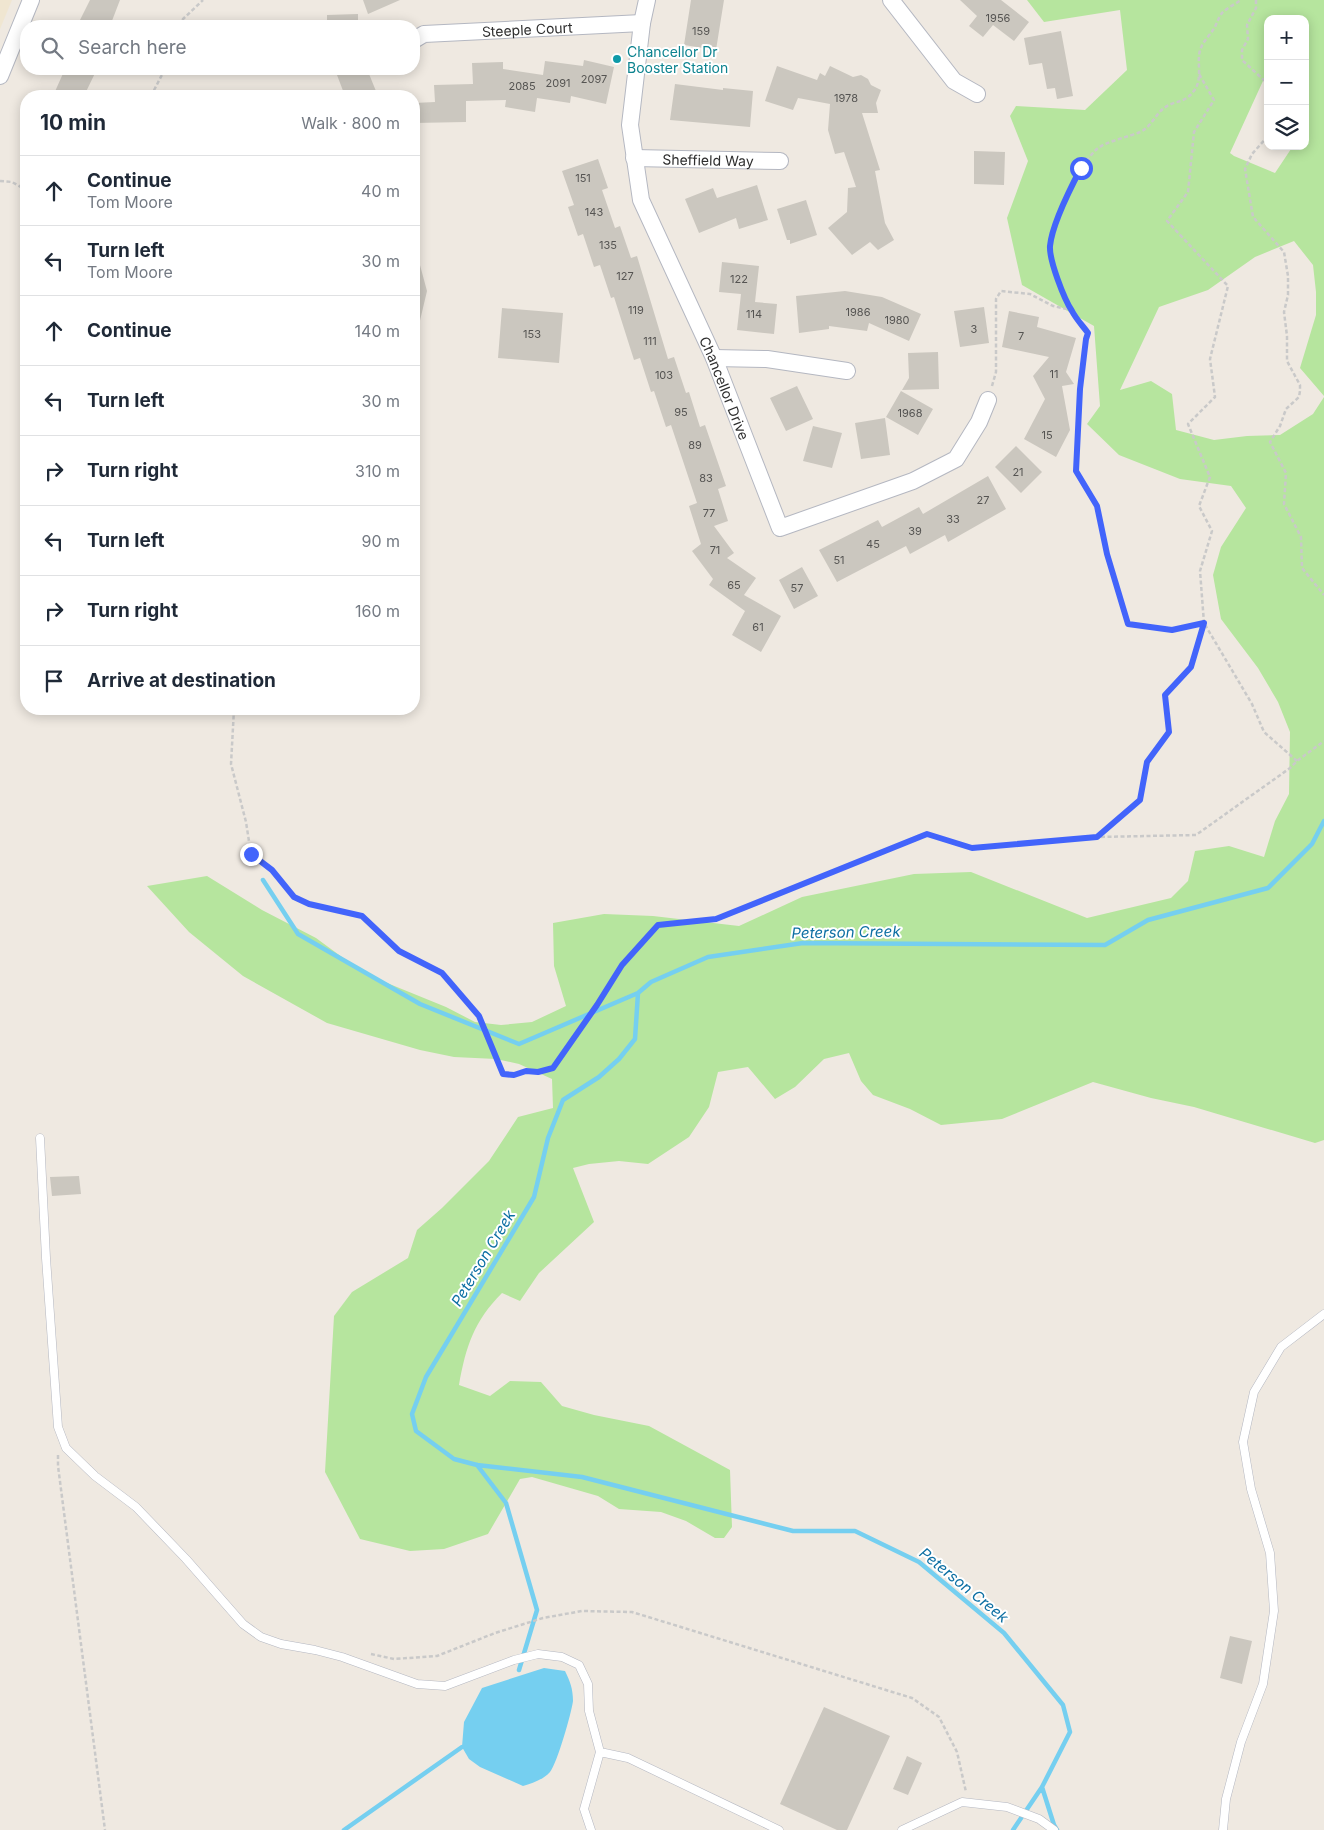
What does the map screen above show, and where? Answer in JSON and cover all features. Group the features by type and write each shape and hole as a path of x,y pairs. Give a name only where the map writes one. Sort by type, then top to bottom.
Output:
{"street":[{"path":"23,20 31,0"},
{"name":"Chancellor Drive","path":"648,0 642,23 630,125 641,200 714,358 780,528 913,481 956,458 978,422 988,400"},
{"path":"892,0 954,81 978,94"},
{"name":"Steeple Court","path":"420,36 424,34 642,23"},
{"path":"0,76 20,27"},
{"name":"Sheffield Way","path":"634,158 780,161"},
{"path":"714,358 767,359 847,371"}],"lane":[{"path":"40,1138 58,1428 66,1448 95,1476 136,1507 186,1559 243,1624 261,1637 281,1644 342,1657 417,1684 445,1686 514,1660 538,1654 562,1656 579,1665 588,1684 589,1711 600,1752 584,1809 592,1830"},
{"path":"1223,1830 1226,1799 1241,1742 1263,1684 1274,1612 1270,1553 1251,1489 1243,1442 1254,1392 1281,1347 1324,1314"},
{"path":"600,1752 628,1758 779,1830"},
{"path":"902,1830 962,1802 1007,1807 1039,1819 1054,1830"}],"path":[{"path":"182,20 203,0"},
{"path":"1204,623 1172,630 1128,624 1107,554 1097,506 1076,471 1080,389 1088,333 1071,310 1051,262 1050,248 1068,194 1081,168 1098,148 1143,131 1163,109 1185,101 1195,91 1199,81 1199,55 1202,42 1214,28 1222,14 1241,0"},
{"path":"1256,0 1256,8 1247,25 1248,39 1242,50 1242,60 1264,80"},
{"path":"1097,837 1140,800 1147,762 1169,732 1165,695 1191,667 1204,623 1200,571 1212,531 1199,506 1210,477 1188,424 1215,397 1210,359 1228,286 1167,222 1188,192 1194,132 1214,100 1199,74"},
{"path":"154,90 162,75"},
{"path":"1264,140 1252,154 1245,169 1253,217 1284,252 1288,276 1288,295 1284,312 1287,336 1287,361 1300,386 1299,397 1286,409 1280,426 1270,442 1286,473 1284,504 1301,538 1302,568 1324,595"},
{"path":"0,181 12,182 20,187"},
{"path":"988,400 996,372 996,299 1001,292 1030,294 1053,306 1071,310"},
{"path":"1204,623 1252,704 1264,732 1297,761"},
{"path":"234,715 231,764 246,822 251,854 272,870 294,897 309,904 362,916 399,951 442,973 479,1016 503,1074 514,1075 526,1071 538,1072 553,1068 622,965 658,925 716,919 927,834 972,848 1097,837 1196,835 1290,768 1324,741"},
{"path":"58,1428 58,1466 105,1830"},
{"path":"370,1654 394,1659 437,1656 495,1633 543,1618 582,1611 632,1612 912,1698 938,1717 957,1752 969,1803"}],"shaded area":[{"path":"0,0 12,0 0,29"}],"green space":[{"path":"1027,0 1324,0 1324,396 1300,368 1316,315 1316,292 1313,265 1294,241 1255,257 1208,290 1159,307 1120,390 1151,381 1172,394 1176,430 1214,440 1280,435 1313,414 1324,397 1324,1140 1315,1143 1194,1107 1151,1098 1093,1082 1002,1119 941,1125 910,1109 873,1095 861,1081 849,1053 824,1059 795,1087 775,1099 748,1067 718,1072 709,1107 689,1137 648,1164 619,1161 589,1164 573,1168 594,1222 539,1273 520,1301 502,1293 492,1303 478,1324 468,1346 459,1385 490,1396 510,1381 541,1382 562,1406 594,1415 649,1426 730,1470 732,1527 724,1538 715,1538 686,1521 661,1512 619,1509 598,1496 532,1477 520,1479 488,1534 444,1549 410,1551 360,1539 325,1472 334,1316 352,1292 408,1258 417,1230 489,1161 518,1117 553,1108 552,1079 519,1064 496,1059 454,1057 420,1050 327,1023 243,976 189,932 147,886 207,876 262,910 316,938 365,974 446,1007 475,1022 501,1025 532,1022 566,1006 554,966 553,923 604,914 653,916 739,926 802,897 914,874 971,872 1087,918 1171,898 1188,881 1195,851 1229,846 1264,857 1275,821 1289,794 1290,732 1278,702 1258,668 1221,619 1213,575 1221,547 1246,508 1231,486 1180,479 1119,455 1087,424 1100,406 1094,326 1022,285 1007,218 1028,161 1010,116 1016,106 1085,110 1127,70 1120,10 1044,22"}],"water":[{"path":"544,1668 565,1671 572,1689 572,1707 560,1749 550,1772 541,1779 523,1786 480,1767 469,1759 462,1747 464,1722 482,1688"}],"building":[{"path":"90,0 120,0 112,20 80,20"},
{"path":"363,0 400,0 368,14"},
{"path":"691,0 724,0 716,50 684,45"},
{"path":"960,0 1001,0 1029,22 1014,41 993,25 983,37 969,26 977,16"},
{"path":"358,14 358,20 327,20 327,15"},
{"path":"1061,31 1073,96 1057,99 1055,88 1047,89 1042,63 1029,65 1024,38"},
{"path":"584,60 614,67 606,104 571,96 570,103 537,98 535,112 505,107 506,100 466,101 466,122 420,123 420,103 435,102 434,85 473,84 472,63 503,62 503,69 543,75 545,61 583,66"},
{"path":"777,66 817,80 820,73 825,76 830,66 853,77 861,75 868,79 871,85 881,90 876,103 878,113 862,113 880,170 875,171 885,223 894,240 878,250 870,242 852,255 828,228 847,212 848,188 856,187 844,152 835,154 828,130 830,104 798,98 793,110 765,101"},
{"path":"62,75 94,75 87,90 56,90"},
{"path":"337,75 369,75 376,90 343,90"},
{"path":"675,84 723,90 723,88 753,91 750,127 670,120"},
{"path":"974,151 1005,152 1004,185 974,184"},
{"path":"598,159 608,188 602,190 615,228 620,226 631,258 637,256 668,359 674,357 686,393 689,392 700,427 705,425 726,486 718,489 728,521 714,526 734,553 727,558 756,578 744,595 781,616 761,652 732,635 745,611 709,585 713,579 692,551 701,544 689,506 697,503 671,425 666,427 654,391 651,392 640,358 634,360 614,297 611,298 600,265 594,267 583,234 578,236 568,207 574,205 562,171"},
{"path":"757,185 768,220 739,229 736,218 699,233 685,199 713,188 717,198"},
{"path":"806,200 817,235 790,244 777,209"},
{"path":"722,262 759,266 755,302 777,304 774,334 737,330 741,294 719,292"},
{"path":"420,265 427,291 420,321"},
{"path":"845,291 882,297 921,314 909,341 869,323 867,331 829,326 829,329 799,333 796,296"},
{"path":"984,307 989,343 960,347 954,311"},
{"path":"502,308 563,313 559,363 498,358"},
{"path":"1009,311 1039,317 1037,327 1076,338 1066,372 1074,384 1062,386 1070,430 1056,457 1024,439 1045,399 1033,376 1049,357 1002,347"},
{"path":"938,352 939,389 902,390 909,378 908,353"},
{"path":"797,386 813,419 786,431 770,398"},
{"path":"901,391 933,409 918,435 886,417"},
{"path":"885,418 890,455 861,459 855,423"},
{"path":"813,426 842,433 832,468 803,461"},
{"path":"1016,446 1042,472 1021,493 995,467"},
{"path":"988,476 1006,509 948,542 945,535 910,554 906,546 837,582 819,550 878,520 882,527 919,507 923,514"},
{"path":"802,567 818,596 794,609 779,580"},
{"path":"79,1176 81,1194 52,1196 50,1177"},
{"path":"1230,1636 1252,1641 1242,1684 1220,1678"},
{"path":"824,1707 890,1736 847,1830 837,1830 780,1804"},
{"path":"907,1756 922,1763 908,1795 893,1789"}],"waterway":[{"name":"Peterson Creek","path":"263,880 298,934 420,1004 519,1044 638,993 651,982 708,957 803,943 1105,945 1148,920 1268,888 1312,844 1324,821"},
{"name":"Peterson Creek","path":"638,993 635,1039 619,1059 599,1077 563,1100 548,1138 534,1197 426,1377 412,1414 416,1431 454,1459 477,1465 582,1477 793,1531 855,1531 919,1562 1004,1633 1063,1705 1070,1732 1042,1787 1013,1830"},
{"path":"477,1465 506,1503 537,1610 519,1670"},
{"path":"344,1830 462,1747"},
{"path":"1042,1787 1057,1830"}],"place":[{"name":"Chancellor Dr Booster Station","path":"617,59"}],"route":[{"path":"251,854 272,870 294,897 309,904 362,916 399,951 442,973 479,1016 503,1074 514,1075 526,1071 538,1072 553,1068 622,965 658,925 716,919 927,834 972,848 1097,837 1140,800 1147,762 1169,732 1165,695 1191,667 1204,623 1172,630 1128,624 1107,554 1097,506 1076,471 1080,389 1088,333 1071,310 1051,262 1050,248 1068,194 1081,168"}]}
